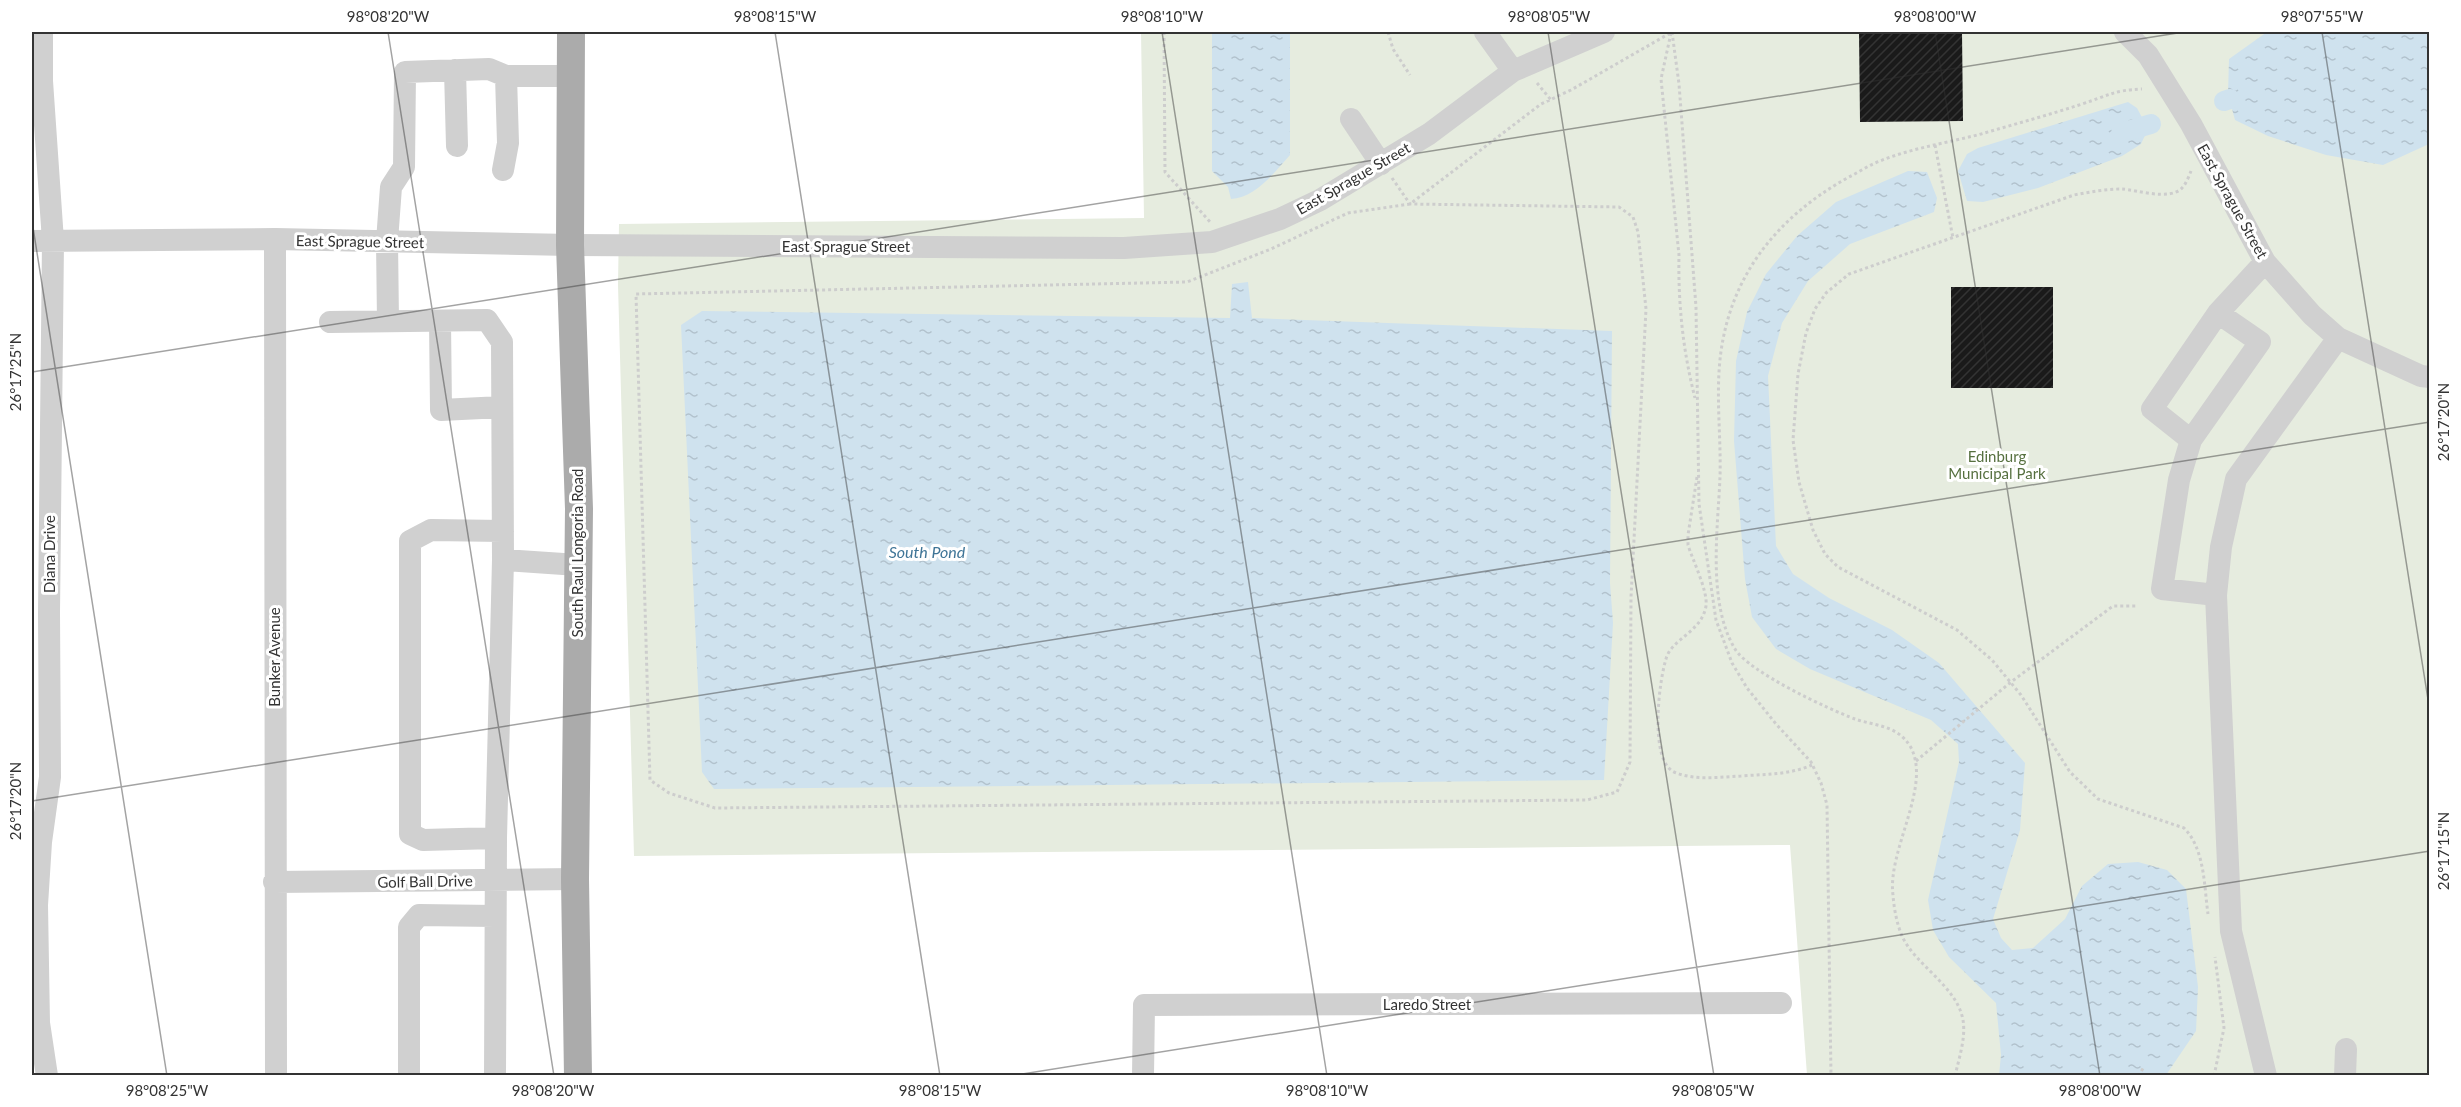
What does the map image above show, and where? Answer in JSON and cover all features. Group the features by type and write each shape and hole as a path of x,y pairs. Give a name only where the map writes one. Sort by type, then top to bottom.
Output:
{"main road":[{"name":"South Raul Longoria Road","path":"571,32 570,245 579,509 575,879 578,1076"}],"street":[{"name":"Diana Drive","path":"42,32 37,81 42,241 40,613 50,777 41,842 37,905 39,1023 47,1076"},
{"path":"1485,32 1513,71"},
{"name":"East Sprague Street","path":"42,241 275,239 570,245 1124,248 1212,242 1280,219 1386,170 1429,134 1513,71 1604,32"},
{"name":"East Sprague Street","path":"2125,32 2148,55 2191,124 2249,236 2265,262 2312,315 2338,338 2421,376 2430,377"},
{"path":"388,321 387,241 391,187 404,167 405,72 489,69 506,76 571,76"},
{"path":"455,70 457,146"},
{"path":"503,170 508,143 506,76"},
{"path":"1351,119 1386,170"},
{"name":"Bunker Avenue","path":"275,239 276,1076"},
{"path":"2191,440 2152,409 2218,313 2265,262"},
{"path":"2216,595 2162,589 2179,480 2191,440 2260,342 2218,313"},
{"path":"330,322 487,320 502,342 503,560 496,838 495,1076"},
{"path":"440,321 441,410 502,407"},
{"path":"2266,1076 2230,932 2216,595 2227,514 2236,479 2338,338"},
{"path":"496,838 423,840 410,834 410,541 431,531 503,531"},
{"path":"503,560 578,565"},
{"name":"Golf Ball Drive","path":"274,882 575,879"},
{"path":"409,1076 409,927 419,915 495,916"},
{"name":"Laredo Street","path":"1143,1076 1144,1005 1781,1003"},
{"path":"2345,1076 2346,1049"}],"path":[{"path":"1164,32 1165,172 1212,224"},
{"path":"1388,32 1393,49 1410,75"},
{"path":"1410,204 1619,207 1633,217 1638,232 1646,309 1631,597 1630,762 1617,792 1587,800 715,808 669,793 650,780 636,294 1186,282 1271,249 1348,213 1410,204 1541,104 1671,32"},
{"path":"1671,32 1679,84 1696,307 1699,504 1714,610 1732,663 1776,724 1812,765 1821,783 1827,805 1831,1076"},
{"path":"1671,32 1661,79 1679,255 1678,284 1685,361 1696,403"},
{"path":"1536,81 1551,100"},
{"path":"1955,1076 1964,1031 1963,1018 1957,1004 1903,939 1892,890 1895,862 1918,775 1910,746 1890,728 1855,719 1768,677 1743,659 1734,648 1721,609 1715,568 1720,478 1719,370 1727,319 1744,277 1769,240 1794,213 1834,186 1877,162 2084,104 2115,91 2142,89"},
{"path":"1935,145 1953,238"},
{"path":"1386,170 1410,204"},
{"path":"2191,171 2182,189 2173,192 2154,194 2123,189 2074,195 1849,274 1826,293 1815,309 1806,333 1798,374 1793,440 1799,482 1813,530 1825,554 1838,567 1957,630 1992,660 2011,682 2070,772 2098,799 2184,828 2192,836 2199,851 2209,917"},
{"path":"1698,470 1688,545 1706,603 1703,619 1666,656 1659,692 1659,747 1661,753 1671,771 1692,778 1788,773 1812,765"},
{"path":"1916,761 1997,693 2113,606 2137,606"},
{"path":"2214,950 2224,1028 2214,1076"},
{"path":"2138,1076 2144,1067"}],"green space":[{"name":"Edinburg Municipal Park","path":"1141,32 2429,32 2429,1075 1807,1075 1790,845 634,856 618,285 619,224 1144,218"}],"water":[{"path":"1212,32 1290,32 1290,155 1256,189 1240,198 1231,199 1228,187 1212,171"},
{"path":"2267,32 2429,32 2429,144 2383,165 2326,155 2268,136 2235,120 2228,94 2229,59"},
{"path":"2128,102 2137,108 2148,129 2141,144 2122,156 2038,188 1983,202 1967,201 1958,171 1967,154 1978,148"},
{"path":"1908,171 1927,172 1937,198 1934,212 1850,244 1808,281 1782,323 1768,376 1776,546 1793,574 1829,598 1892,630 1939,663 2025,763 2020,830 1993,919 2001,938 2012,950 2033,948 2065,919 2082,886 2108,864 2138,862 2167,870 2186,889 2198,987 2196,1031 2166,1075 1999,1075 2001,1055 1996,1003 1949,957 1933,930 1928,900 1959,762 1958,744 1931,720 1810,669 1776,649 1752,617 1745,579 1734,441 1736,361 1747,312 1766,274 1797,236 1836,202"},
{"name":"South Pond","path":"1248,282 1252,318 1612,331 1610,583 1613,623 1604,780 714,789 702,772 681,325 702,311 1230,318 1232,284"}],"building":[{"path":"1859,32 1962,32 1963,121 1860,122"},
{"path":"1951,287 2053,287 2053,388 1951,388"}],"waterway":[{"path":"2224,101 2230,99"},
{"path":"2121,133 2151,124"}]}
